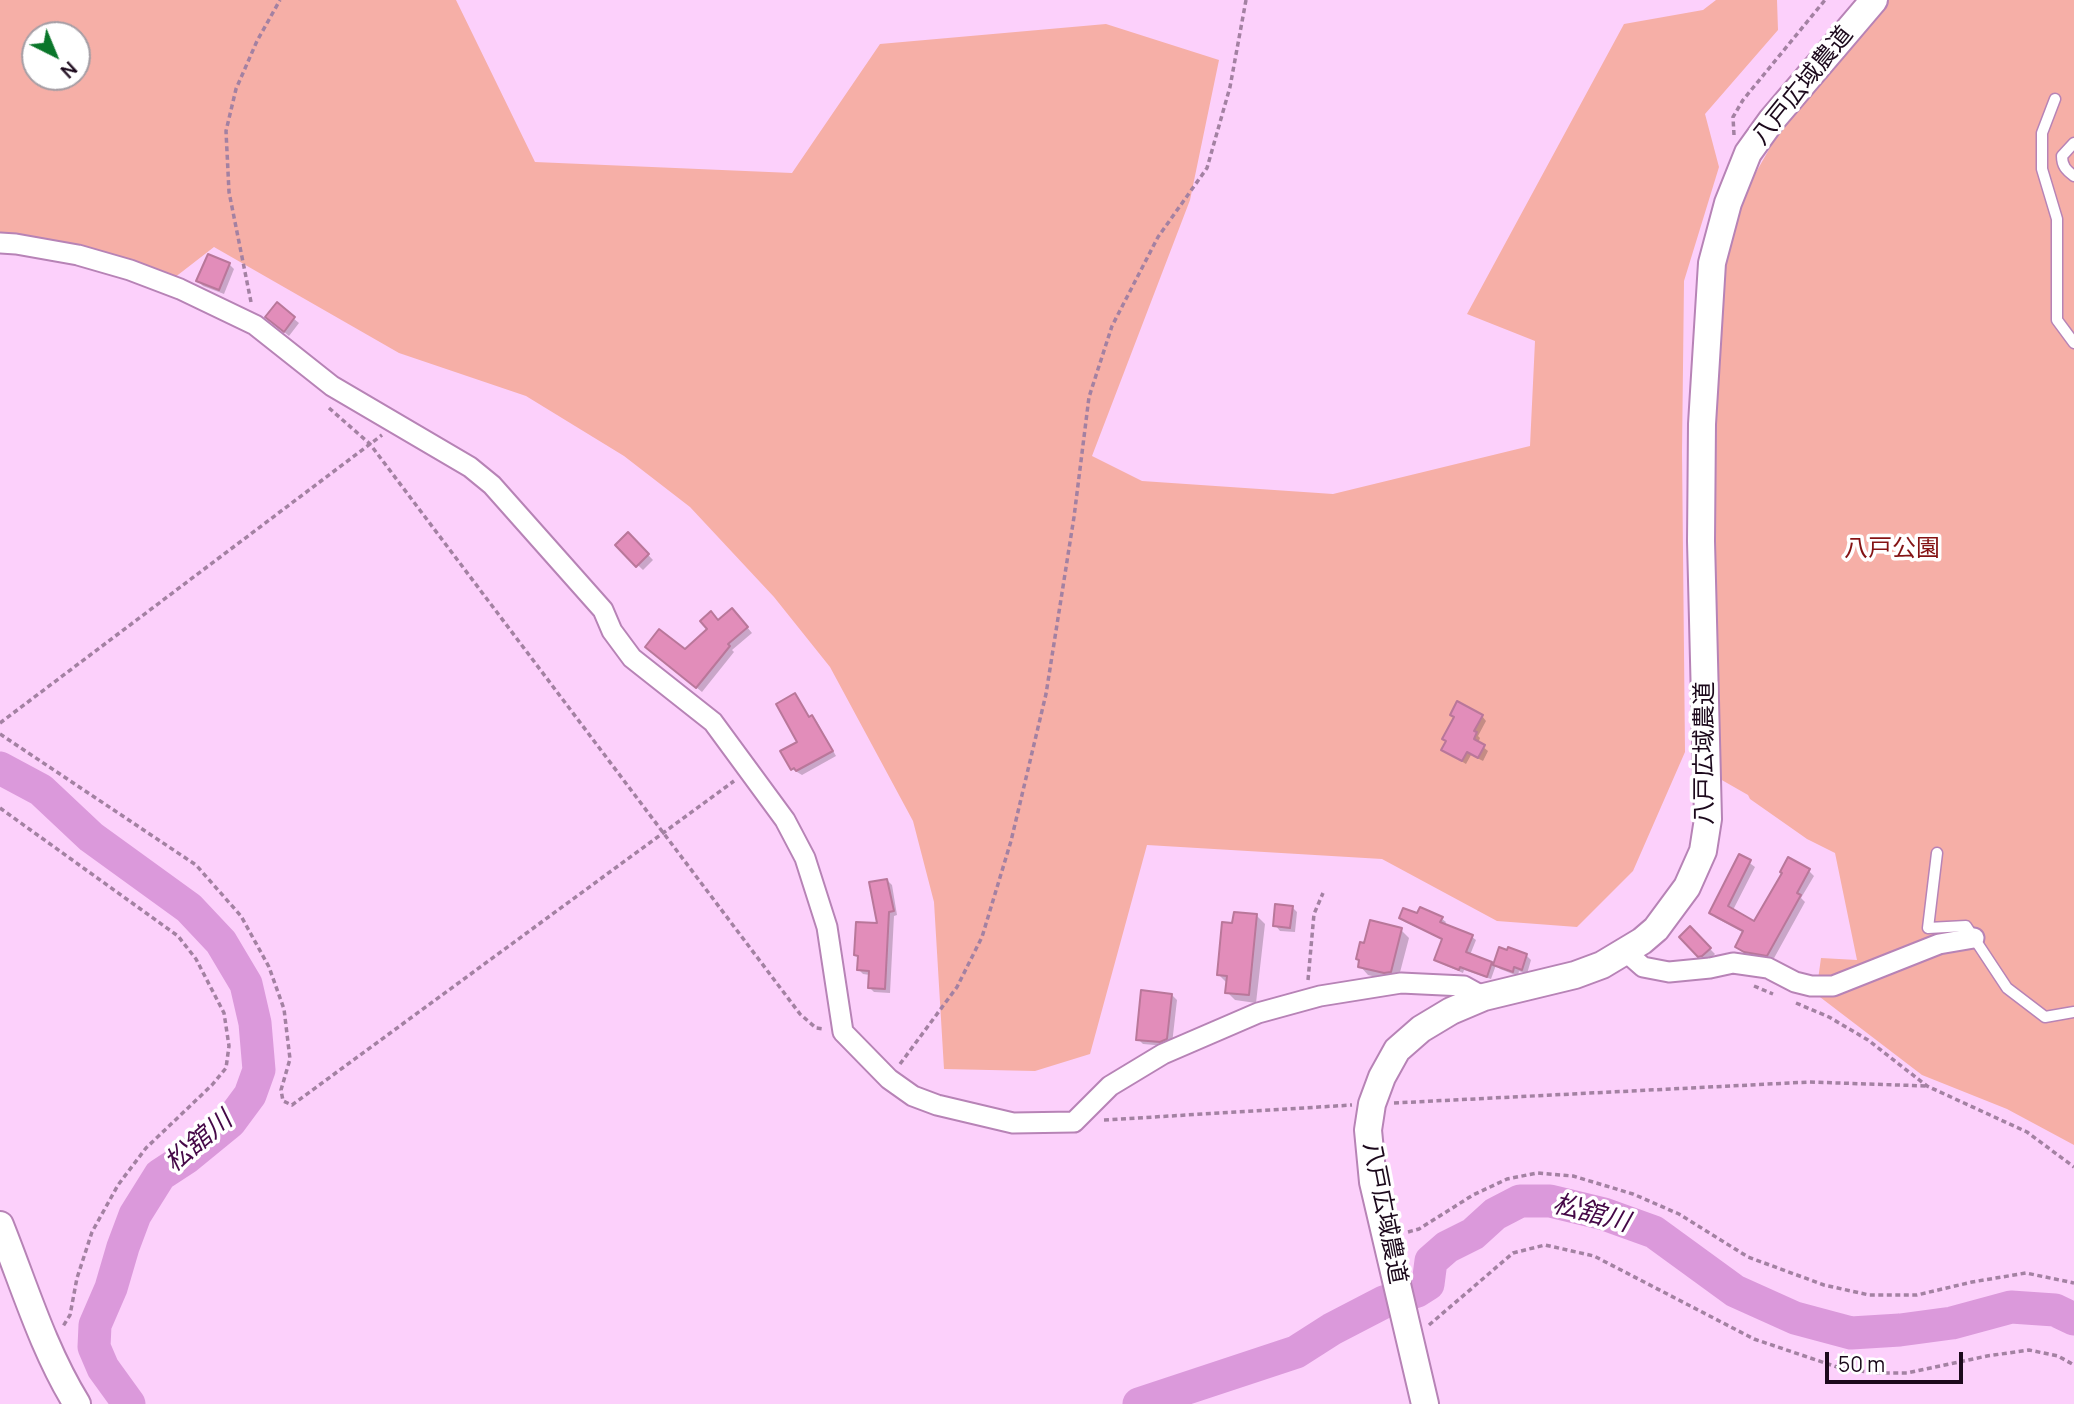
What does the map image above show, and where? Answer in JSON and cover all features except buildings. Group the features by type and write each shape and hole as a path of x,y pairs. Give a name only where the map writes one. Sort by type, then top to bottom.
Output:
{"street":[{"name":"八戸広域農道","path":"1425,1404 1373,1182 1368,1130 1372,1104 1382,1077 1397,1050 1421,1029 1451,1011 1484,997 1575,975 1626,952 1656,929 1687,887 1703,851 1708,819 1701,541 1702,424 1713,262 1728,203 1748,153 1771,121 1874,0"},
{"path":"0,243 78,255 130,270 180,289 255,325 332,386 470,467 492,485 603,610 611,631 632,659 713,722 785,820 805,858 827,927 843,1032 888,1079 913,1096 937,1105 1013,1123 1074,1122 1110,1086 1163,1054 1258,1013 1307,1000 1401,984 1464,986 1484,997"},
{"path":"1626,952 1643,967 1669,972 1733,963 1768,968 1795,982 1811,986 1833,986 1940,944 1974,938"},
{"path":"0,1225 44,1337 65,1385 77,1404"}],"lane":[{"path":"2055,99 2042,133 2042,169 2057,219 2057,320 2074,343"},
{"path":"2074,143 2062,156 2062,163 2074,176"},
{"path":"1937,853 1928,928 1966,926 2007,988 2045,1017 2074,1012"}],"path":[{"path":"255,325 229,192 226,131 236,89 257,41 280,0"},
{"path":"888,1079 957,987 982,936 1011,841 1046,694 1074,517 1089,397 1112,326 1158,237 1208,168 1230,87 1246,0"},
{"path":"1748,153 1734,135 1732,117 1760,78 1825,0"},
{"path":"330,408 370,444 800,1014 816,1028 843,1032"},
{"path":"0,723 397,424"},
{"path":"0,734 196,865 242,916 270,967 284,1009 290,1059 281,1090 283,1101 292,1105 750,770"},
{"path":"0,808 178,936 196,959 224,1013 229,1046 226,1068 212,1085 146,1148 118,1185 92,1232 77,1278 70,1315 64,1327 44,1337"},
{"path":"1307,1000 1314,914 1323,893"},
{"path":"1743,981 1776,995"},
{"path":"1787,999 1829,1017 1868,1040 1927,1086 2027,1132 2074,1167"},
{"path":"1074,1122 1809,1082 1927,1086"},
{"path":"1387,1243 1419,1229 1473,1195 1507,1179 1537,1173 1573,1176 1633,1194 1679,1214 1748,1257 1824,1285 1869,1294 1917,1296 1972,1282 2026,1273 2074,1283"},
{"path":"1408,1333 1429,1325 1513,1253 1545,1245 1594,1256 1754,1339 1843,1369 1907,1373 2029,1350 2058,1356 2074,1365"}],"green space":[{"path":"0,0 456,0 535,162 792,173 880,44 1106,24 1219,60 1190,200 1092,456 1142,481 1333,494 1530,446 1535,341 1467,314 1624,24 1703,10 1716,0 1777,0 1778,30 1705,114 1719,167 1684,281 1682,452 1685,752 1633,871 1577,927 1497,921 1382,859 1147,845 1090,1054 1035,1071 944,1069 934,902 913,821 830,667 774,597 690,507 624,456 526,396 399,353 214,247 174,278 0,248"},
{"name":"八戸公園","path":"1887,0 2074,0 2074,1145 2007,1109 1922,1075 1816,994 1821,958 1857,960 1835,853 1807,839 1748,795 1720,779 1710,557 1715,384 1725,255 1742,197 1784,123"}],"waterway":[{"name":"松舘川","path":"0,768 41,790 91,837 189,908 221,942 246,984 255,1023 259,1070 250,1095 230,1122 186,1158 160,1175 135,1215 111,1288 95,1325 94,1347 103,1368 129,1404"},
{"name":"松舘川","path":"1139,1404 1296,1352 1332,1329 1384,1302 1417,1291 1428,1284 1431,1261 1447,1247 1473,1234 1495,1214 1520,1201 1550,1201 1604,1214 1654,1232 1735,1291 1795,1318 1851,1333 1952,1323 2011,1307 2055,1310 2074,1319"}]}
